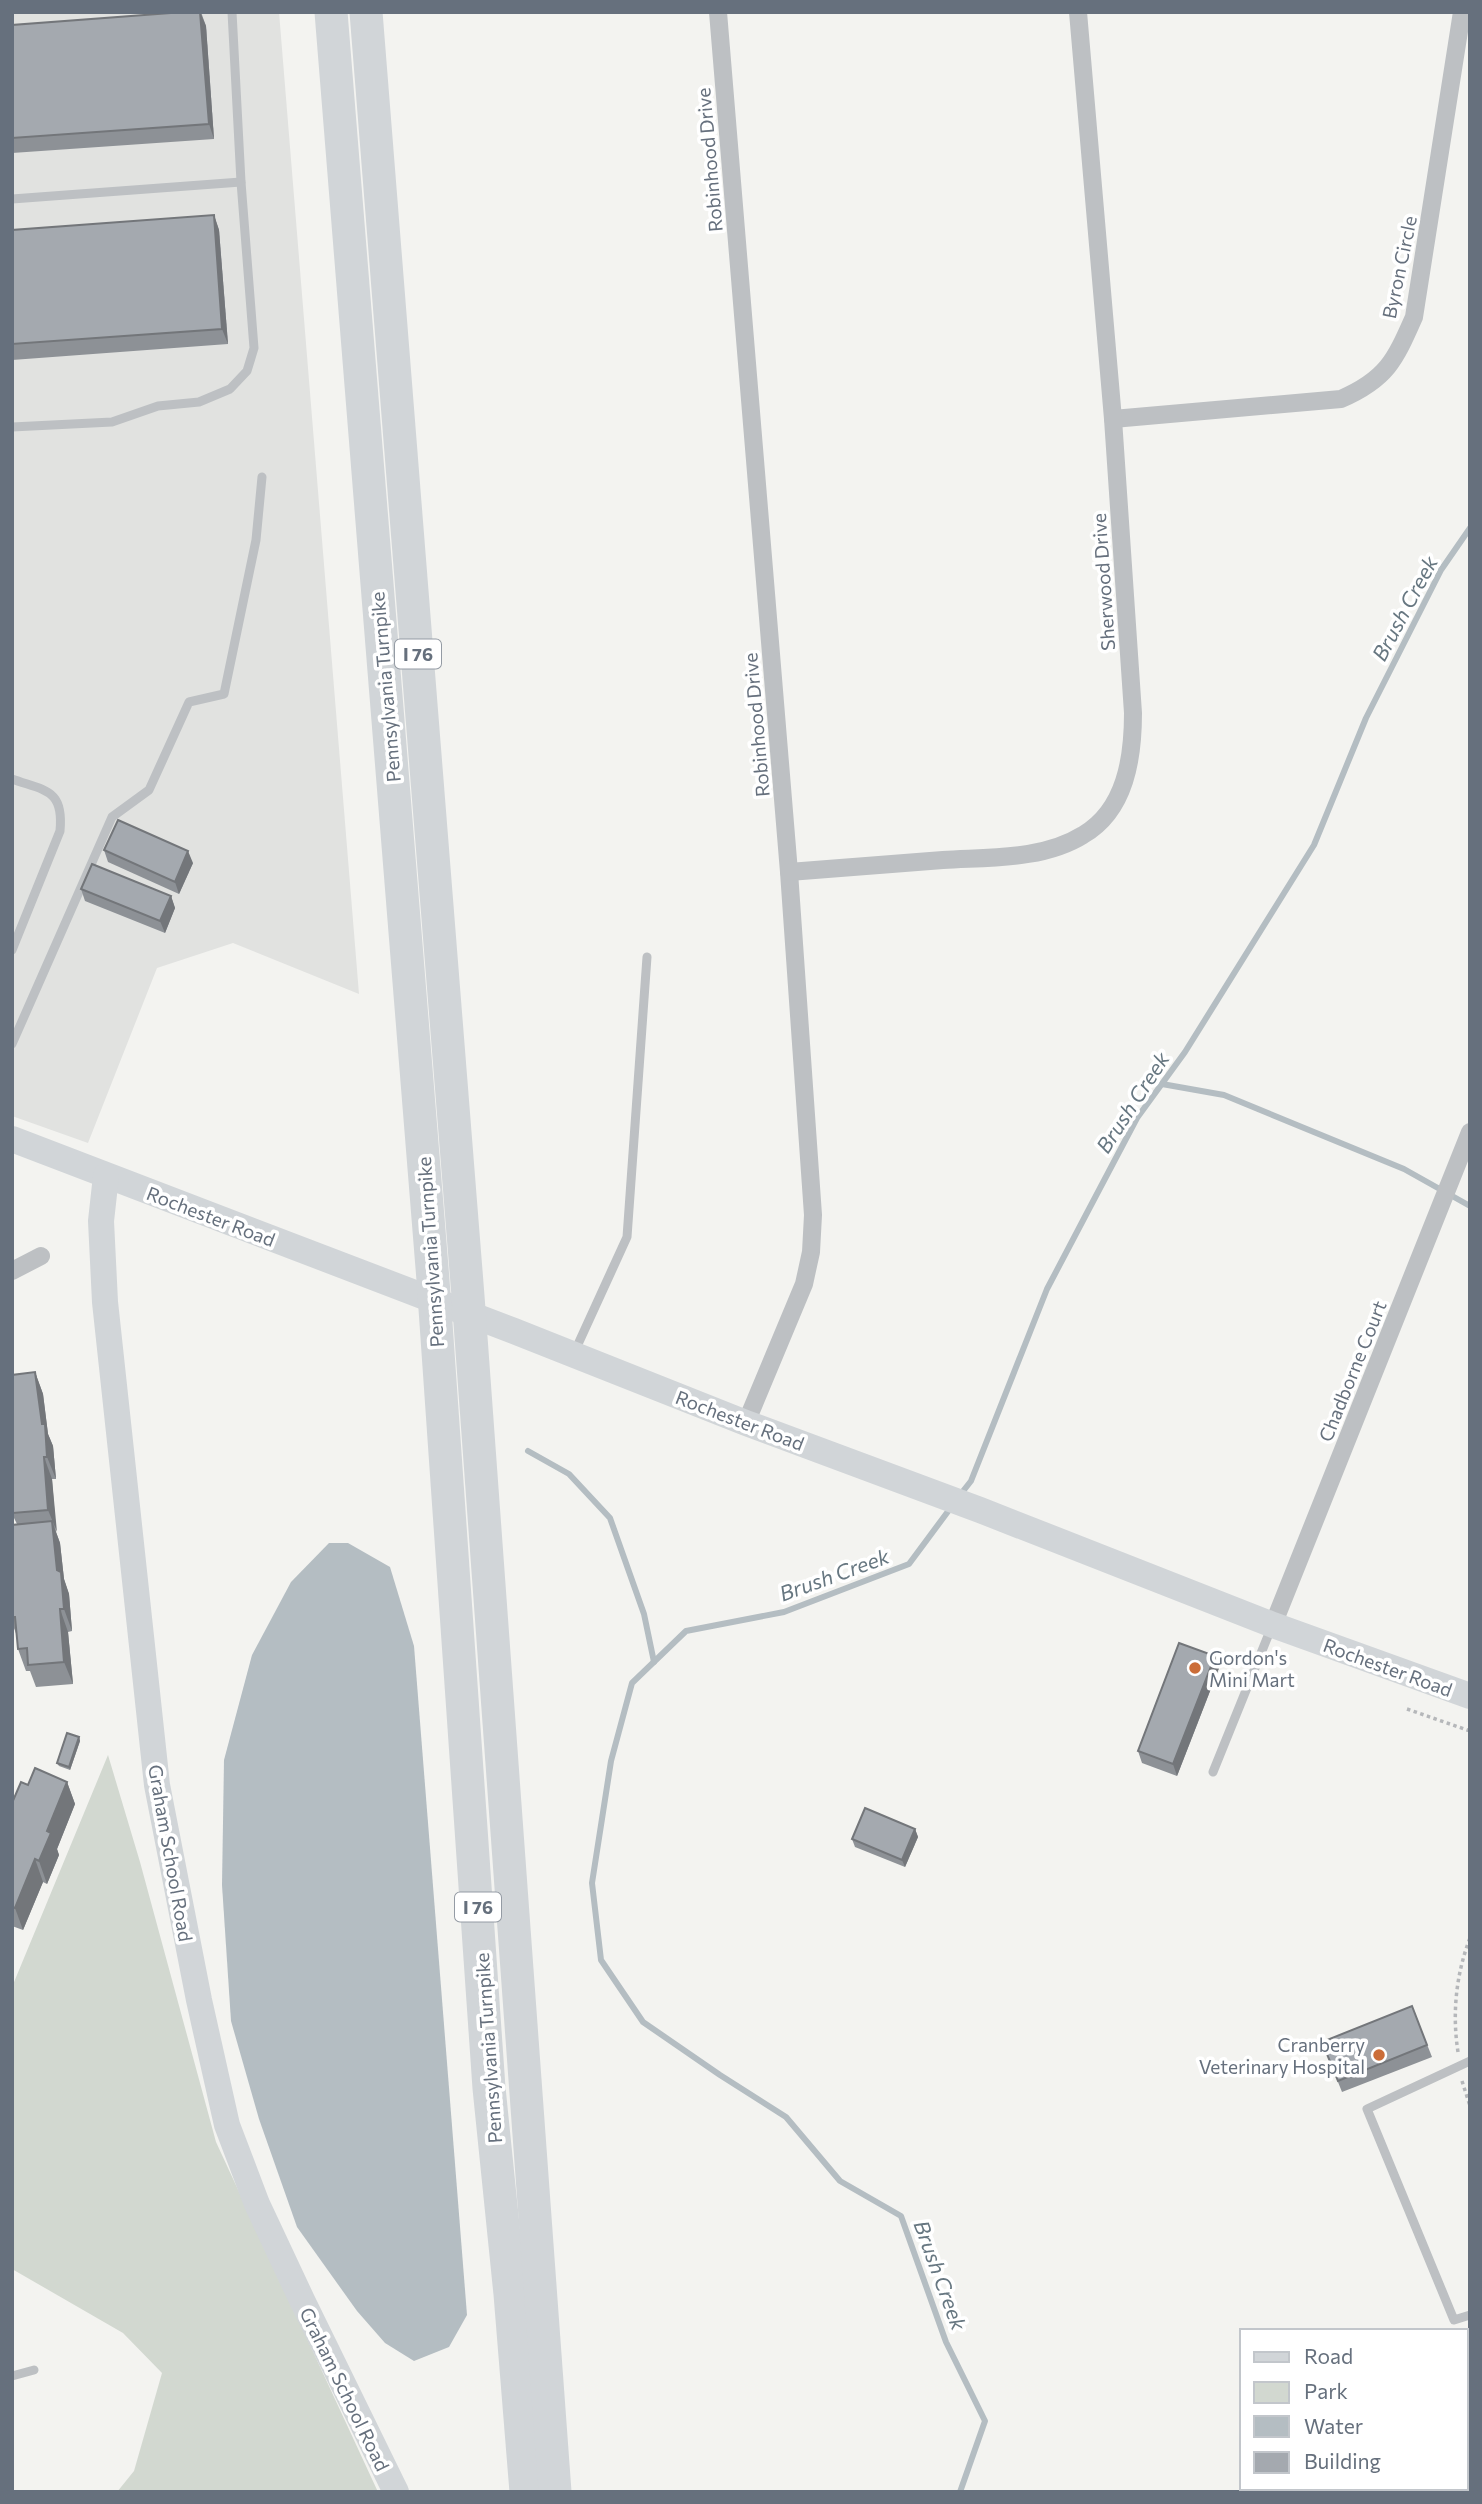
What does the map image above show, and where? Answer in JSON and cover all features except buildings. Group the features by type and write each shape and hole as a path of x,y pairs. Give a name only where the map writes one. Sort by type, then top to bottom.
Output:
{"highway":[{"name":"Pennsylvania Turnpike","path":"331,12 433,1280 489,2088 510,2294 526,2492"},
{"name":"Pennsylvania Turnpike","path":"366,12 468,1296 555,2492"}],"street":[{"name":"Robinhood Drive","path":"718,12 789,872 813,1215 811,1252 804,1284 746,1423"},
{"name":"Sherwood Drive","path":"789,872 1035,853 1084,835 1118,798 1128,771 1133,745 1133,713 1113,419 1078,12"},
{"name":"Byron Circle","path":"1113,419 1341,399 1362,390 1393,361 1414,317 1462,12"},
{"name":"Chadborne Court","path":"1273,1625 1470,1132"},
{"name":"Rochester Road","path":"12,1139 1273,1625 1470,1696"},
{"name":"Graham School Road","path":"106,1176 100,1221 105,1302 157,1785 202,2012 227,2125 257,2204 396,2492"},
{"path":"12,1271 41,1255"}],"lane":[{"path":"12,427 111,422 158,406 199,402 230,389 247,371 254,348 241,182 232,12"},
{"path":"12,199 241,182"},
{"path":"12,1044 112,817 149,790 189,702 224,694 256,540 262,477"},
{"path":"12,779 50,792 59,802 62,813 60,831 12,950"},
{"path":"573,1354 627,1237 647,957"},
{"path":"1213,1772 1273,1625"},
{"path":"1470,2061 1367,2109 1454,2320 1470,2315"},
{"path":"12,2376 34,2370"}],"path":[{"path":"1407,1709 1470,1731"},
{"path":"1470,1938 1462,1958 1454,2023 1462,2084 1470,2106"}],"shaded area":[{"path":"12,12 279,12 359,994 233,943 157,968 88,1143 12,1116"}],"green space":[{"path":"108,1755 216,2142 378,2492 117,2492 134,2471 162,2373 123,2333 12,2269 12,1987"}],"water":[{"path":"329,1543 348,1543 390,1567 414,1646 467,2315 449,2347 414,2361 385,2343 357,2311 297,2227 259,2119 231,2021 222,1885 224,1760 252,1655 291,1582"}],"waterway":[{"name":"Brush Creek","path":"960,1495 971,1481 1047,1289 1089,1209 1137,1118 1185,1052 1314,845 1366,718 1441,570 1470,528"},
{"path":"1162,1084 1224,1095 1404,1169 1470,1206"},
{"path":"528,1451 569,1474 610,1518 644,1614 654,1662"},
{"name":"Brush Creek","path":"952,1506 909,1564 784,1612 686,1631 632,1683 611,1761 592,1883 601,1960 643,2022 786,2117 840,2181 901,2216 946,2342 985,2421 960,2492"}],"place":[{"name":"Gordon's Mini Mart","path":"1195,1668"},
{"name":"Cranberry Veterinary Hospital","path":"1379,2055"}]}
